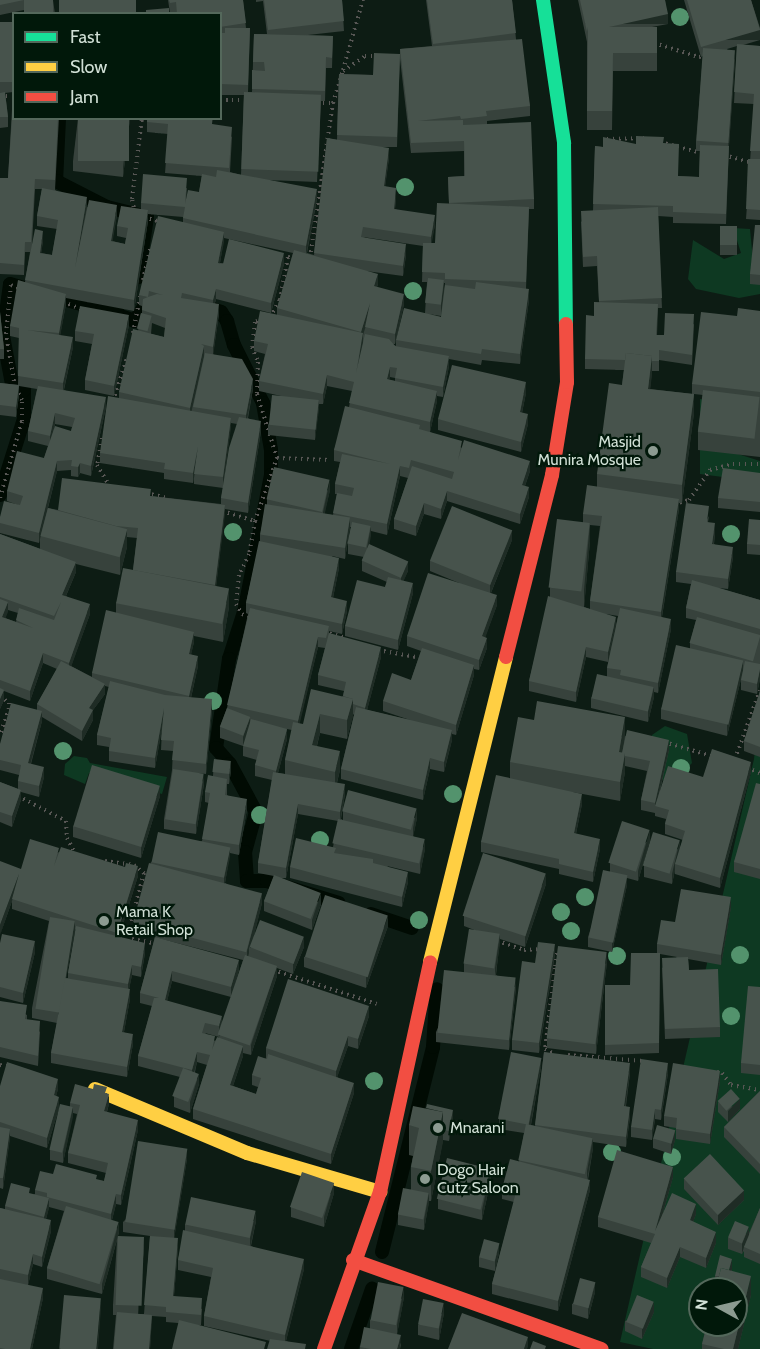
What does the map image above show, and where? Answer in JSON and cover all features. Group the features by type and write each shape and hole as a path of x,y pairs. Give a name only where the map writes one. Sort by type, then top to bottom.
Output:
{"street":[{"path":"324,1349 353,1260 380,1192 416,1017 440,929 558,440 567,382 564,143 543,0"},
{"path":"95,1089 247,1154 380,1192"},
{"path":"353,1260 602,1349"}],"path":[{"path":"278,255 309,260 333,103 363,0"},
{"path":"643,43 665,44 699,57 719,53"},
{"path":"343,71 365,56 387,56"},
{"path":"222,100 259,101"},
{"path":"312,102 333,103"},
{"path":"142,120 132,199 135,213 164,224"},
{"path":"564,143 642,136 687,152 735,156 760,165"},
{"path":"154,231 157,221"},
{"path":"132,336 152,240"},
{"path":"256,618 246,616 236,604 239,575 249,554 255,521 277,459 258,394 258,362 252,347 255,322 271,316 280,300 288,257"},
{"path":"0,498 22,421 22,400 15,387 6,334 11,285 31,292"},
{"path":"57,300 94,312"},
{"path":"123,319 135,321"},
{"path":"107,405 116,400 130,346"},
{"path":"104,430 97,465 106,485 118,487"},
{"path":"277,459 330,460"},
{"path":"662,502 682,504 689,500 710,470 733,464 760,464"},
{"path":"141,492 176,500"},
{"path":"209,507 255,521"},
{"path":"319,630 349,639"},
{"path":"371,648 428,659"},
{"path":"734,763 760,690"},
{"path":"0,696 9,703 0,736"},
{"path":"661,741 734,763 760,774"},
{"path":"13,793 66,821 71,851 79,855"},
{"path":"96,860 134,865 144,873 129,929 132,939 166,946"},
{"path":"440,929 524,950 556,953 545,1049 558,1055 649,1061"},
{"path":"266,968 416,1017"},
{"path":"0,1065 23,1070"},
{"path":"714,1071 722,1073 731,1085 760,1090"}],"green space":[{"path":"733,228 750,229 753,260 760,260 760,294 739,298 696,289 688,279 693,240 724,259 741,253"},
{"path":"700,399 732,403 738,454 760,461 760,482 700,474"},
{"path":"760,696 760,1349 653,1349 620,1342 754,759"},
{"path":"665,726 687,734 692,763 679,776 664,781 649,762 652,735"},
{"path":"74,756 87,758 90,763 167,777 162,794 89,773 85,784 64,775 65,764"}],"building":[{"path":"0,0 24,0 0,5"},
{"path":"24,0 53,0 53,12 24,12"},
{"path":"59,0 136,0 136,12 59,12"},
{"path":"169,0 243,0 246,23 222,27 222,12 177,12 176,2 170,3"},
{"path":"264,0 342,0 344,21 268,30"},
{"path":"427,0 512,0 516,33 433,44"},
{"path":"580,0 665,0 668,14 609,27 588,27 587,32"},
{"path":"687,0 751,0 760,30 701,47"},
{"path":"169,8 169,12 146,12 146,10"},
{"path":"0,22 12,22 12,82 0,82"},
{"path":"588,27 657,27 657,53 613,53 612,111 587,111"},
{"path":"225,28 250,28 248,85 222,84 222,33 225,33"},
{"path":"254,34 333,36 332,58 326,57 325,91 252,89 252,70 265,71 264,62 253,62"},
{"path":"522,39 530,106 486,111 487,116 461,119 460,116 418,121 463,120 463,125 531,122 534,199 449,203 448,177 465,176 464,141 411,143 400,49"},
{"path":"737,44 760,46 760,151 750,151 754,94 734,92"},
{"path":"703,48 735,50 728,143 697,141"},
{"path":"374,53 400,54 397,137 337,135 339,74 373,75"},
{"path":"5,92 8,117 0,117 0,93"},
{"path":"244,92 321,95 318,172 241,169"},
{"path":"12,117 12,120 58,120 55,180 35,179 31,242 25,242 24,265 0,263 0,178 8,178"},
{"path":"78,120 129,120 129,161 78,161"},
{"path":"147,120 212,120 212,124 232,127 229,168 165,163 168,124 147,122"},
{"path":"636,136 664,137 663,143 679,144 678,176 699,177 700,145 729,146 726,214 673,212 673,206 593,204 595,146 603,147 603,137 636,144"},
{"path":"327,138 389,148 384,186 396,188 394,209 435,215 431,237 363,227 361,237 406,244 403,266 314,253"},
{"path":"748,159 760,159 760,210 746,209"},
{"path":"217,170 317,189 306,246 183,218 185,207 141,203 143,174 187,178 185,204 188,190 199,192 202,174 216,177"},
{"path":"42,188 87,197 75,268 89,200 117,205 111,241 125,244 128,228 117,226 121,206 148,210 134,300 25,280 35,229 43,231 40,253 52,255 58,220 37,216"},
{"path":"437,203 529,207 526,282 445,279 445,273 422,272 423,243 435,243"},
{"path":"658,207 662,298 599,301 597,256 583,257 581,211"},
{"path":"158,216 224,232 218,263 223,264 229,239 284,253 271,303 216,289 213,300 182,293 181,298 219,304 213,347 201,344 204,346 190,408 119,392 133,329 164,337 166,318 142,310 143,299 148,297 139,295","holes":["149,291 163,295 148,297"]},
{"path":"755,225 760,225 760,275 750,274"},
{"path":"720,226 737,226 737,245 720,245"},
{"path":"294,250 378,274 374,286 404,294 395,334 365,327 370,303 361,332 277,308"},
{"path":"428,278 444,280 441,305 425,303"},
{"path":"18,280 66,294 59,333 27,330 73,337 63,383 18,376 19,328 10,326"},
{"path":"476,282 529,289 520,354 482,349 481,354 396,340 404,308 441,317 445,285 475,289"},
{"path":"594,302 658,304 656,335 664,335 665,313 694,314 692,355 659,350 659,361 652,361 652,356 626,353 625,360 585,359 586,315 594,316"},
{"path":"80,306 129,315 114,386 85,380 94,334 75,331"},
{"path":"738,308 760,311 760,392 692,384 701,312 737,316"},
{"path":"260,311 363,333 356,373 365,334 389,339 395,346 449,356 443,387 395,378 397,368 390,367 387,379 437,391 430,422 349,403 354,382 327,375 323,394 259,381 268,344 254,341"},
{"path":"0,312 4,349 0,349"},
{"path":"141,313 152,316 147,331 137,328"},
{"path":"205,353 242,359 253,379 246,415 193,407"},
{"path":"626,353 652,356 648,389 694,394 682,485 597,474 609,383 622,385"},
{"path":"452,365 526,382 520,412 528,414 521,442 438,419"},
{"path":"0,383 19,385 16,407 0,405"},
{"path":"38,386 106,397 91,466 80,463 78,467 71,466 72,460 57,461 39,533 0,523 4,501 20,505 23,496 7,491 17,451 44,458 55,426 71,431 75,418 55,413 50,436 28,431"},
{"path":"703,390 760,397 754,439 698,432"},
{"path":"272,395 319,400 316,430 269,425"},
{"path":"108,396 231,418 223,477 194,474 198,446 193,473 164,469 165,463 100,453"},
{"path":"345,406 420,425 419,429 462,441 458,460 464,440 530,461 522,485 529,487 520,514 447,491 441,509 424,503 416,526 394,519 412,466 452,479 454,472 411,460 409,468 400,466 387,524 333,513 337,493 352,496 354,488 335,484 342,454 390,464 334,450"},
{"path":"239,417 261,421 248,503 221,498 229,448"},
{"path":"274,467 330,480 322,512 267,499"},
{"path":"723,468 760,473 760,502 718,498"},
{"path":"62,478 151,489 150,496 225,505 215,585 133,570 138,528 116,526 58,510"},
{"path":"587,485 679,499 661,612 590,601 602,516 583,514"},
{"path":"686,503 709,506 707,522 715,523 712,544 733,547 728,579 676,572"},
{"path":"265,504 350,517 345,548 260,535"},
{"path":"452,506 512,530 490,585 430,561"},
{"path":"48,508 127,529 120,557 40,536"},
{"path":"557,519 590,523 581,592 549,587"},
{"path":"749,519 760,520 760,545 747,544"},
{"path":"352,522 371,526 366,547 347,544"},
{"path":"0,534 76,562 62,595 90,604 69,663 43,653 30,691 0,680 0,599 8,602 2,617 33,628 16,620 19,608 54,620 61,602 54,616 0,597"},
{"path":"259,541 339,558 331,597 347,601 342,624 246,603"},
{"path":"369,544 408,561 401,578 362,560"},
{"path":"123,568 229,589 222,624 116,603"},
{"path":"428,573 497,595 482,636 487,638 479,660 407,636"},
{"path":"388,577 413,583 398,640 345,626 357,580 385,587"},
{"path":"692,580 760,600 760,629 686,608"},
{"path":"548,596 616,617 608,652 586,647 576,692 529,681"},
{"path":"250,608 329,626 326,638 318,637 298,721 227,705"},
{"path":"620,608 671,619 658,683 620,675 621,670 607,668"},
{"path":"106,610 194,632 189,654 198,656 189,696 92,673"},
{"path":"697,617 760,635 753,661 690,643"},
{"path":"329,633 381,647 365,708 353,704 353,699 343,696 346,682 318,675"},
{"path":"676,645 743,661 728,725 661,709"},
{"path":"422,648 474,665 456,725 383,701 392,673 411,680"},
{"path":"61,661 105,684 89,708 93,710 82,731 37,704"},
{"path":"745,661 760,664 757,684 741,680"},
{"path":"597,674 654,687 648,711 591,698"},
{"path":"110,681 165,695 212,699 206,764 172,760 174,741 161,740 164,708 155,758 109,751 111,738 97,735"},
{"path":"311,689 353,699 347,720 320,714 312,745 340,751 335,772 285,760 293,722 303,724"},
{"path":"760,691 760,747 744,741"},
{"path":"537,701 625,717 619,752 625,753 620,782 510,762 518,717 534,720"},
{"path":"11,703 42,711 28,763 44,767 39,786 18,781 21,765 0,760 0,744"},
{"path":"356,707 452,730 444,762 430,758 423,790 341,769"},
{"path":"227,708 250,717 243,736 220,727"},
{"path":"251,719 287,729 276,771 255,765 259,750 243,746"},
{"path":"627,730 669,740 655,803 641,800 650,761 625,756 625,753 622,753"},
{"path":"712,749 751,762 720,878 675,864 685,831 665,824 669,810 655,806 668,766 703,777"},
{"path":"214,759 231,761 229,774 212,772"},
{"path":"92,765 160,786 141,847 73,826"},
{"path":"173,769 204,774 196,824 165,819"},
{"path":"273,772 345,784 340,812 298,804 286,868 258,863"},
{"path":"208,775 227,779 225,795 247,799 239,845 202,839 210,793 205,792"},
{"path":"496,775 582,794 574,833 600,839 593,872 559,864 559,859 481,842"},
{"path":"0,782 21,790 12,816 0,812"},
{"path":"756,783 760,784 760,869 734,862"},
{"path":"348,790 417,808 411,830 342,811"},
{"path":"338,819 425,839 419,863 332,843"},
{"path":"622,821 650,830 636,872 608,863"},
{"path":"158,832 230,847 224,878 152,862"},
{"path":"653,832 680,840 670,874 643,865"},
{"path":"296,838 336,848 334,853 373,859 373,863 408,872 402,897 290,867"},
{"path":"30,839 59,848 54,866 61,847 125,867 126,863 138,866 117,933 12,899 19,874 0,925 0,861 21,869"},
{"path":"483,853 546,873 525,936 463,916"},
{"path":"149,863 262,893 246,952 133,922"},
{"path":"603,870 627,875 613,943 589,937"},
{"path":"274,875 321,893 311,919 264,901"},
{"path":"681,889 731,897 721,955 657,944 661,920 675,922"},
{"path":"325,895 388,915 368,977 305,957"},
{"path":"50,917 75,921 60,1013 35,1009"},
{"path":"260,920 304,937 293,964 250,947"},
{"path":"76,926 145,943 141,967 132,965 128,984 68,973"},
{"path":"469,929 500,934 494,968 464,964"},
{"path":"2,934 35,941 23,993 0,987"},
{"path":"155,937 239,960 231,987 172,971 165,1000 222,1016 219,1026 205,1023 202,1033 215,1036 212,1050 217,1037 243,1046 230,1085 256,1094 261,1078 252,1075 258,1056 267,1059 268,1054 354,1083 331,1154 193,1109 210,1055 197,1052 192,1070 138,1056 154,998 159,998 140,993"},
{"path":"538,942 555,944 539,1043 512,1040 522,961 535,963"},
{"path":"558,946 607,952 595,1044 547,1038"},
{"path":"631,953 660,953 659,1043 605,1045 605,985 630,985"},
{"path":"245,955 277,966 250,1045 218,1034"},
{"path":"688,957 689,970 718,969 720,1027 665,1029 662,958"},
{"path":"444,970 516,978 509,1040 437,1033"},
{"path":"65,978 130,989 122,1032 133,1034 127,1067 51,1053"},
{"path":"288,979 369,1006 358,1039 348,1036 336,1071 266,1048"},
{"path":"748,986 760,987 760,1065 741,1063"},
{"path":"0,1001 27,1005 25,1019 40,1021 38,1056 0,1047"},
{"path":"511,1052 541,1058 528,1125 498,1119"},
{"path":"544,1052 630,1063 624,1106 630,1107 626,1137 535,1125"},
{"path":"641,1059 668,1063 661,1110 655,1109 652,1130 631,1127"},
{"path":"7,1062 58,1079 54,1095 59,1097 47,1138 0,1122 0,1086"},
{"path":"673,1063 720,1071 710,1134 676,1129 677,1118 664,1116"},
{"path":"183,1068 199,1074 188,1102 172,1096"},
{"path":"75,1084 93,1089 94,1084 107,1087 105,1093 109,1094 104,1111 138,1120 121,1195 116,1194 111,1214 47,1197 47,1193 35,1190 40,1171 53,1174 56,1164 97,1175 96,1179 104,1181 108,1163 68,1153 80,1105 70,1103"},
{"path":"731,1089 740,1099 726,1111 718,1101"},
{"path":"760,1091 760,1164 724,1127"},
{"path":"60,1104 73,1107 62,1153 49,1150"},
{"path":"427,1104 453,1110 449,1131 443,1130 443,1112 426,1108"},
{"path":"413,1106 443,1112 431,1171 411,1167 419,1128 409,1125"},
{"path":"526,1124 593,1138 585,1174 518,1160"},
{"path":"657,1125 675,1130 671,1144 653,1138"},
{"path":"0,1127 10,1129 3,1178 0,1178"},
{"path":"138,1141 187,1149 175,1230 125,1222"},
{"path":"617,1150 673,1167 655,1231 672,1193 696,1204 690,1220 716,1232 706,1258 680,1247 667,1278 641,1267 655,1234 598,1217"},
{"path":"710,1154 744,1191 718,1215 684,1179"},
{"path":"447,1158 491,1169 481,1210 437,1199"},
{"path":"510,1159 590,1180 558,1301 492,1284 516,1192 502,1189"},
{"path":"302,1172 334,1183 322,1218 290,1207"},
{"path":"11,1183 30,1188 29,1193 49,1198 44,1217 5,1206"},
{"path":"403,1188 429,1193 423,1219 398,1215"},
{"path":"191,1197 256,1211 250,1238 185,1224"},
{"path":"66,1206 119,1222 100,1284 47,1268"},
{"path":"0,1208 51,1220 42,1257 33,1254 28,1275 0,1269"},
{"path":"760,1208 760,1254 744,1247"},
{"path":"735,1221 749,1227 742,1243 728,1238"},
{"path":"183,1230 304,1259 285,1335 204,1316 213,1268 178,1260"},
{"path":"118,1236 144,1237 142,1306 116,1305"},
{"path":"150,1236 178,1238 173,1296 202,1298 201,1315 166,1312 166,1307 144,1305"},
{"path":"484,1239 499,1243 495,1261 479,1257"},
{"path":"720,1255 732,1259 729,1270 721,1268 719,1276 715,1276"},
{"path":"721,1268 751,1276 748,1288 748,1277 719,1277"},
{"path":"580,1278 595,1282 588,1308 573,1304"},
{"path":"0,1279 43,1288 30,1349 0,1348"},
{"path":"378,1282 404,1287 396,1325 371,1320"},
{"path":"64,1295 101,1298 96,1349 59,1349"},
{"path":"637,1295 654,1302 643,1329 626,1322"},
{"path":"423,1299 444,1303 439,1329 418,1325"},
{"path":"117,1312 152,1315 149,1349 114,1349"},
{"path":"462,1313 528,1337 524,1349 448,1349"},
{"path":"179,1320 266,1342 264,1349 172,1349"},
{"path":"364,1327 401,1335 397,1349 360,1347"},
{"path":"704,1337 736,1337 733,1349 702,1344"},
{"path":"270,1339 306,1344 305,1349 267,1349"},
{"path":"533,1341 546,1346 545,1349 530,1349"}],"waterway":[{"path":"59,120 56,181 107,207 147,217 138,277"},
{"path":"0,495 24,419 24,390 12,384 3,336 10,284 102,310 117,309"},
{"path":"112,313 135,321 145,305 157,303"},
{"path":"203,306 221,312 227,321 234,345 263,403 271,450 271,475 244,612 229,659 216,748 230,764 256,812 245,852 247,881 267,881 339,903"},
{"path":"371,914 412,928"},
{"path":"382,1252 433,1047 437,989"},
{"path":"351,1349 372,1289"}],"traffic: fast":[{"path":"543,0 564,143 566,324"}],"traffic: slow":[{"path":"430,962 506,657"},
{"path":"95,1089 247,1153 380,1192"}],"traffic: jam":[{"path":"506,657 552,475 567,382 566,324"},
{"path":"324,1349 380,1192 430,962"},
{"path":"353,1260 602,1349"}],"place":[{"name":"Masjid Munira Mosque","path":"653,451"},
{"name":"Mama K Retail Shop","path":"104,921"},
{"name":"Mnarani","path":"438,1128"},
{"name":"Dogo Hair Cutz Saloon","path":"425,1179"}]}
